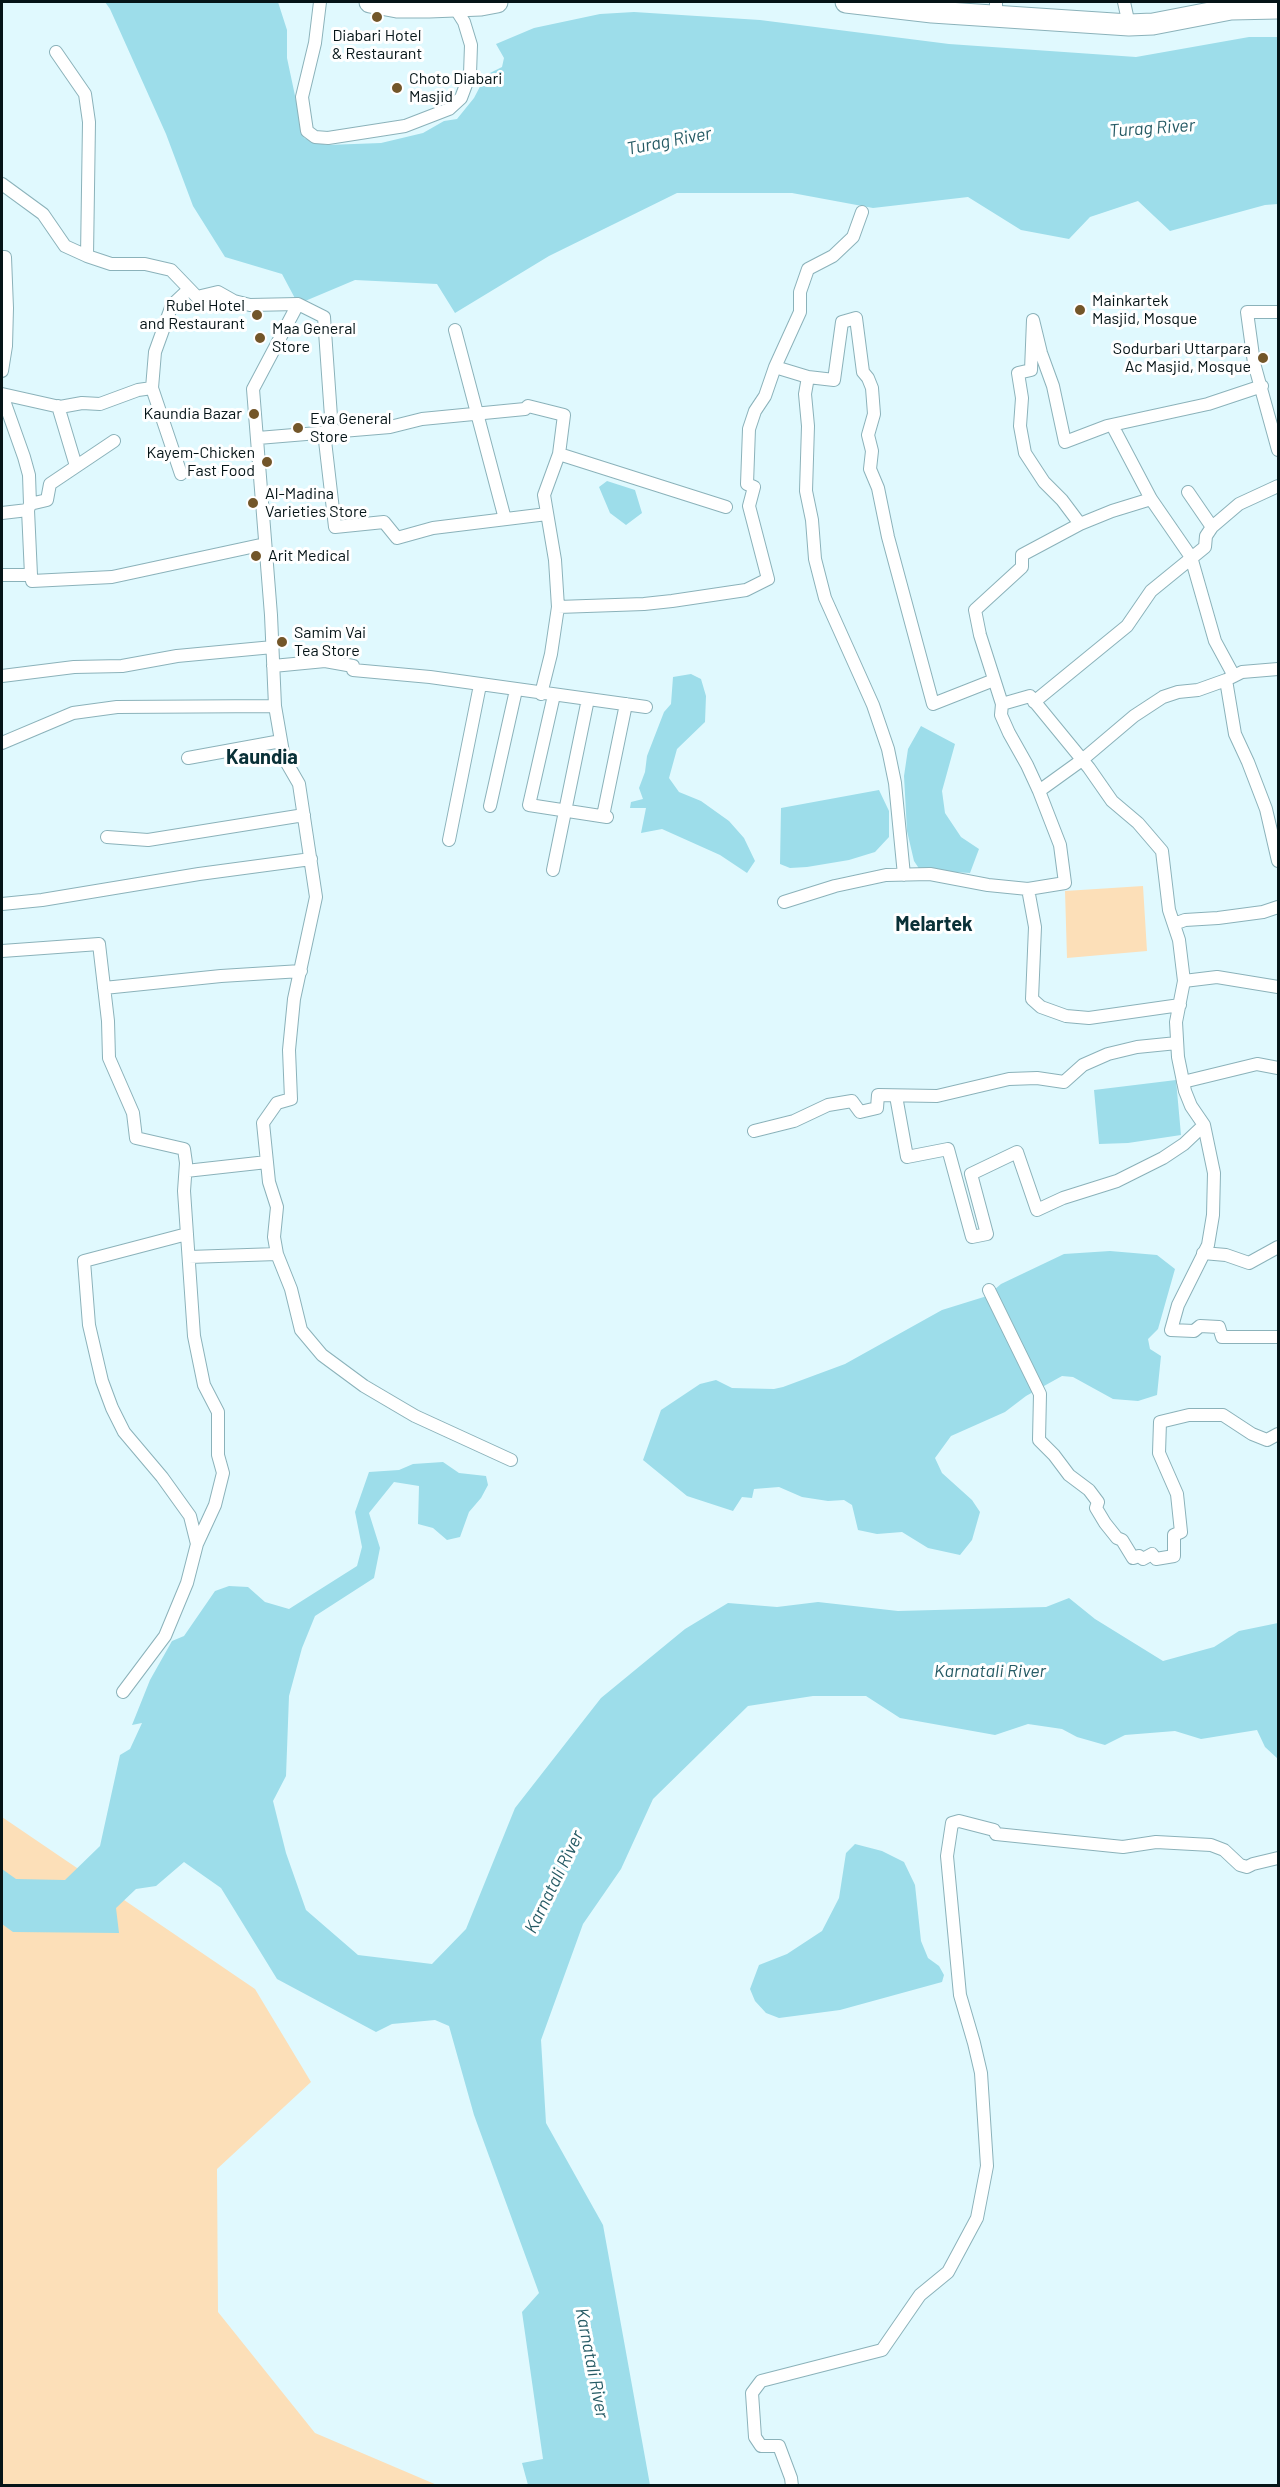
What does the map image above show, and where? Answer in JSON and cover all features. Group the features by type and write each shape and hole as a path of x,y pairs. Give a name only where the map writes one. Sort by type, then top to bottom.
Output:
{"highway":[{"path":"370,2 397,7 497,2"},
{"path":"846,2 996,9 1129,25 1153,24 1231,9 1278,8"}],"street":[{"path":"321,2 315,43 302,97 307,131 315,137 328,138 405,126 449,109 460,98 470,74 471,45 464,22 452,4"},
{"path":"1124,2 1129,25"},
{"path":"56,52 85,94 90,122 87,256"},
{"path":"2,184 43,214 65,246 87,256 111,264 145,264 171,270 197,297 218,292 234,301 250,305 298,304 324,317 328,431 335,527 384,522 397,538 433,528 547,514"},
{"path":"558,607 672,601 746,590 768,579 749,506 754,487 747,484 749,429 800,312 800,292 808,269 833,256 853,237 862,212"},
{"path":"2,257 5,257 7,309 6,346 2,371"},
{"path":"181,474 152,388 154,352 172,305 189,289"},
{"path":"298,304 253,390 266,543 275,706 284,758 298,784 316,897 294,999 289,1050 291,1099 277,1103 263,1123 269,1182 277,1208 274,1237 277,1254 291,1290 301,1330 322,1355 364,1386 415,1416 511,1460"},
{"path":"1278,312 1247,312 1254,363 1278,450"},
{"path":"775,368 808,377 834,380 842,322 856,318 863,372 872,388 874,414 868,435 872,451 870,469 878,488 888,537 933,704 994,681"},
{"path":"1080,524 1062,500 1044,482 1024,453 1020,426 1022,398 1018,374 1031,369 1033,320 1041,354 1053,386 1065,442 1112,425 1208,404 1262,386"},
{"path":"455,330 505,519"},
{"path":"808,377 805,394 808,426 806,490 812,520 815,559 825,598 873,705 888,749 895,783 904,875"},
{"path":"2,394 58,406 82,403 100,405 138,390 152,388"},
{"path":"2,394 29,475 32,581 112,577 266,543"},
{"path":"58,406 76,466"},
{"path":"258,438 390,427 422,419 528,406 564,415 559,454 544,495 555,560 558,607 551,654 541,694"},
{"path":"1112,425 1151,499 1191,557 1215,641 1230,678 1234,734 1248,762 1266,810 1278,861"},
{"path":"2,513 47,500 50,484 114,441"},
{"path":"559,454 726,507"},
{"path":"1034,702 1127,626 1151,591 1205,547 1206,536 1212,526 1239,504 1278,486"},
{"path":"1188,492 1212,526"},
{"path":"784,902 835,886 886,875 930,874 988,885 1028,889 1065,883 1060,845 1039,791 1001,715 1002,704 980,636 975,610 1022,567 1022,555 1080,524 1151,499"},
{"path":"2,575 31,575"},
{"path":"2,676 75,668 122,666 177,656 273,647"},
{"path":"273,666 325,662 353,666 353,670 430,677 646,707"},
{"path":"1039,791 1082,760 1134,716 1163,697 1178,692 1198,690 1242,672 1278,669"},
{"path":"449,840 480,684"},
{"path":"490,806 516,690"},
{"path":"554,695 530,805 605,816 626,704"},
{"path":"1002,704 1030,696 1112,801 1138,823 1162,850 1168,910 1179,940 1184,981 1176,1022 1183,1082 1191,1106 1204,1125 1214,1173 1213,1215 1208,1245 1178,1305 1171,1330 1194,1331 1200,1326 1219,1327 1222,1337 1278,1337"},
{"path":"553,870 588,699"},
{"path":"2,743 73,713 117,707 275,706"},
{"path":"188,758 281,741"},
{"path":"107,837 148,840 304,815"},
{"path":"2,904 42,900 199,874 311,859"},
{"path":"1028,889 1035,927 1032,999 1041,1007 1066,1016 1089,1018 1180,1005"},
{"path":"1174,924 1185,920 1251,914 1278,907"},
{"path":"2,951 99,944 109,1058 133,1113 136,1138 184,1149 186,1171 184,1191 194,1336 204,1386 218,1412 218,1455 223,1473 215,1505 197,1544 187,1583 165,1636 123,1692"},
{"path":"104,988 221,976 301,971"},
{"path":"1184,981 1217,977 1278,987"},
{"path":"754,1131 794,1121 828,1105 852,1101 860,1112 877,1108 878,1095 937,1096 1009,1079 1037,1077 1064,1082 1083,1065 1108,1054 1137,1047 1178,1043"},
{"path":"1183,1082 1257,1064 1278,1068"},
{"path":"896,1096 907,1157 948,1149 972,1237 987,1234 971,1174 1017,1152 1037,1209 1063,1197 1117,1181 1163,1158 1184,1144 1204,1125"},
{"path":"186,1171 267,1162"},
{"path":"187,1234 84,1261 89,1325 102,1381 112,1407 124,1432 162,1477 190,1516 197,1544"},
{"path":"1203,1253 1226,1255 1249,1263 1278,1247"},
{"path":"189,1257 277,1254"},
{"path":"989,1290 1040,1394 1039,1440 1069,1475 1089,1490 1098,1502 1096,1508 1105,1523 1117,1538 1122,1540 1133,1558 1139,1556 1143,1559 1152,1554 1156,1559 1174,1556 1174,1535 1181,1532 1177,1494 1160,1453 1160,1422 1189,1415 1223,1415 1252,1434 1267,1440 1278,1434"},
{"path":"792,2486 779,2446 761,2446 755,2437 752,2393 761,2381 882,2349 920,2295 948,2272 976,2218 987,2166 981,2073 960,1995 947,1856 952,1823 959,1821 994,1830 996,1834 1123,1847 1156,1842 1211,1845 1224,1850 1240,1865 1247,1868 1253,1864 1278,1858"}],"shaded area":[{"path":"1143,886 1147,951 1067,958 1065,891"},
{"path":"2,1817 255,1989 311,2082 217,2169 218,2312 315,2433 437,2485 2,2485"}],"water":[{"name":"Turag River","path":"105,2 278,2 287,30 287,58 304,138 327,145 381,143 423,133 444,121 457,119 474,98 486,75 502,67 504,58 496,44 534,28 600,14 634,12 760,20 949,44 1136,57 1249,37 1278,37 1278,204 1265,205 1170,231 1138,201 1090,217 1069,239 1021,230 968,197 873,208 792,193 677,193 549,256 455,313 437,284 355,280 298,304 282,274 225,257 193,206 166,134"},
{"path":"607,481 635,490 642,513 626,525 610,513 599,487"},
{"path":"691,674 701,679 706,696 705,722 677,749 669,778 679,792 701,801 729,821 744,838 755,861 747,873 720,855 662,829 641,833 646,808 630,808 631,802 643,799 639,788 645,772 647,756 664,712 671,704 673,677"},
{"path":"921,726 955,744 942,791 945,813 961,837 979,849 970,873 920,870 914,861 907,831 904,776 908,749"},
{"path":"879,790 889,811 889,837 875,852 849,860 807,867 790,868 780,864 781,808"},
{"path":"1176,1080 1181,1135 1128,1143 1099,1144 1094,1090"},
{"path":"1110,1251 1157,1255 1175,1269 1158,1329 1148,1339 1150,1349 1161,1356 1157,1395 1138,1401 1113,1399 1073,1377 1062,1376 1026,1396 1005,1412 951,1436 935,1458 942,1473 972,1500 980,1512 972,1540 960,1555 928,1548 902,1532 877,1534 858,1530 852,1505 844,1500 828,1501 802,1497 779,1487 754,1489 752,1498 742,1497 733,1511 687,1496 643,1460 661,1410 700,1384 716,1380 732,1388 774,1389 783,1387 845,1364 942,1310 987,1296 1001,1284 1064,1254"},
{"name":"Karnatali River","path":"443,1462 459,1473 486,1476 488,1485 469,1512 460,1537 447,1540 433,1528 418,1524 419,1486 394,1482 369,1513 380,1548 374,1578 315,1616 302,1648 289,1696 286,1776 273,1801 286,1853 306,1910 358,1955 432,1964 466,1929 515,1808 601,1698 685,1629 728,1603 777,1607 818,1602 898,1611 1046,1607 1069,1598 1095,1619 1163,1661 1214,1647 1239,1631 1278,1623 1278,1759 1265,1747 1257,1730 1201,1739 1175,1731 1125,1735 1105,1745 1077,1737 1062,1729 1028,1724 995,1735 900,1718 866,1696 813,1696 748,1706 653,1799 621,1869 583,1924 541,2040 546,2123 603,2225 650,2485 528,2485 522,2463 543,2459 522,2312 539,2293 474,2115 449,2026 435,2020 392,2024 376,2032 277,1979 221,1888 184,1862 156,1886 136,1889 116,1908 119,1933 13,1932 2,1924 2,1869 16,1879 65,1880 100,1846 120,1755 130,1749 142,1723 132,1725 150,1680 172,1641 184,1636 215,1591 229,1586 248,1587 265,1602 289,1609 357,1566 362,1547 355,1512 369,1472 399,1470 413,1464"},
{"path":"855,1844 882,1851 904,1862 915,1885 921,1941 928,1958 939,1966 944,1975 942,1982 840,2010 779,2018 766,2013 755,2001 750,1989 759,1965 787,1954 822,1931 839,1898 846,1853"}],"place":[{"name":"Diabari Hotel & Restaurant","path":"377,17"},
{"name":"Choto Diabari Masjid","path":"397,88"},
{"name":"Mainkartek Masjid, Mosque","path":"1080,310"},
{"name":"Rubel Hotel and Restaurant","path":"257,315"},
{"name":"Maa General Store","path":"260,338"},
{"name":"Sodurbari Uttarpara Ac Masjid, Mosque","path":"1263,358"},
{"name":"Kaundia Bazar","path":"254,414"},
{"name":"Eva General Store","path":"298,428"},
{"name":"Kayem-Chicken Fast Food","path":"267,462"},
{"name":"Al-Madina Varieties Store","path":"253,503"},
{"name":"Arit Medical","path":"256,556"},
{"name":"Samim Vai Tea Store","path":"282,642"}],"district":[{"name":"Kaundia","path":"262,757"},
{"name":"Melartek","path":"934,924"}]}
